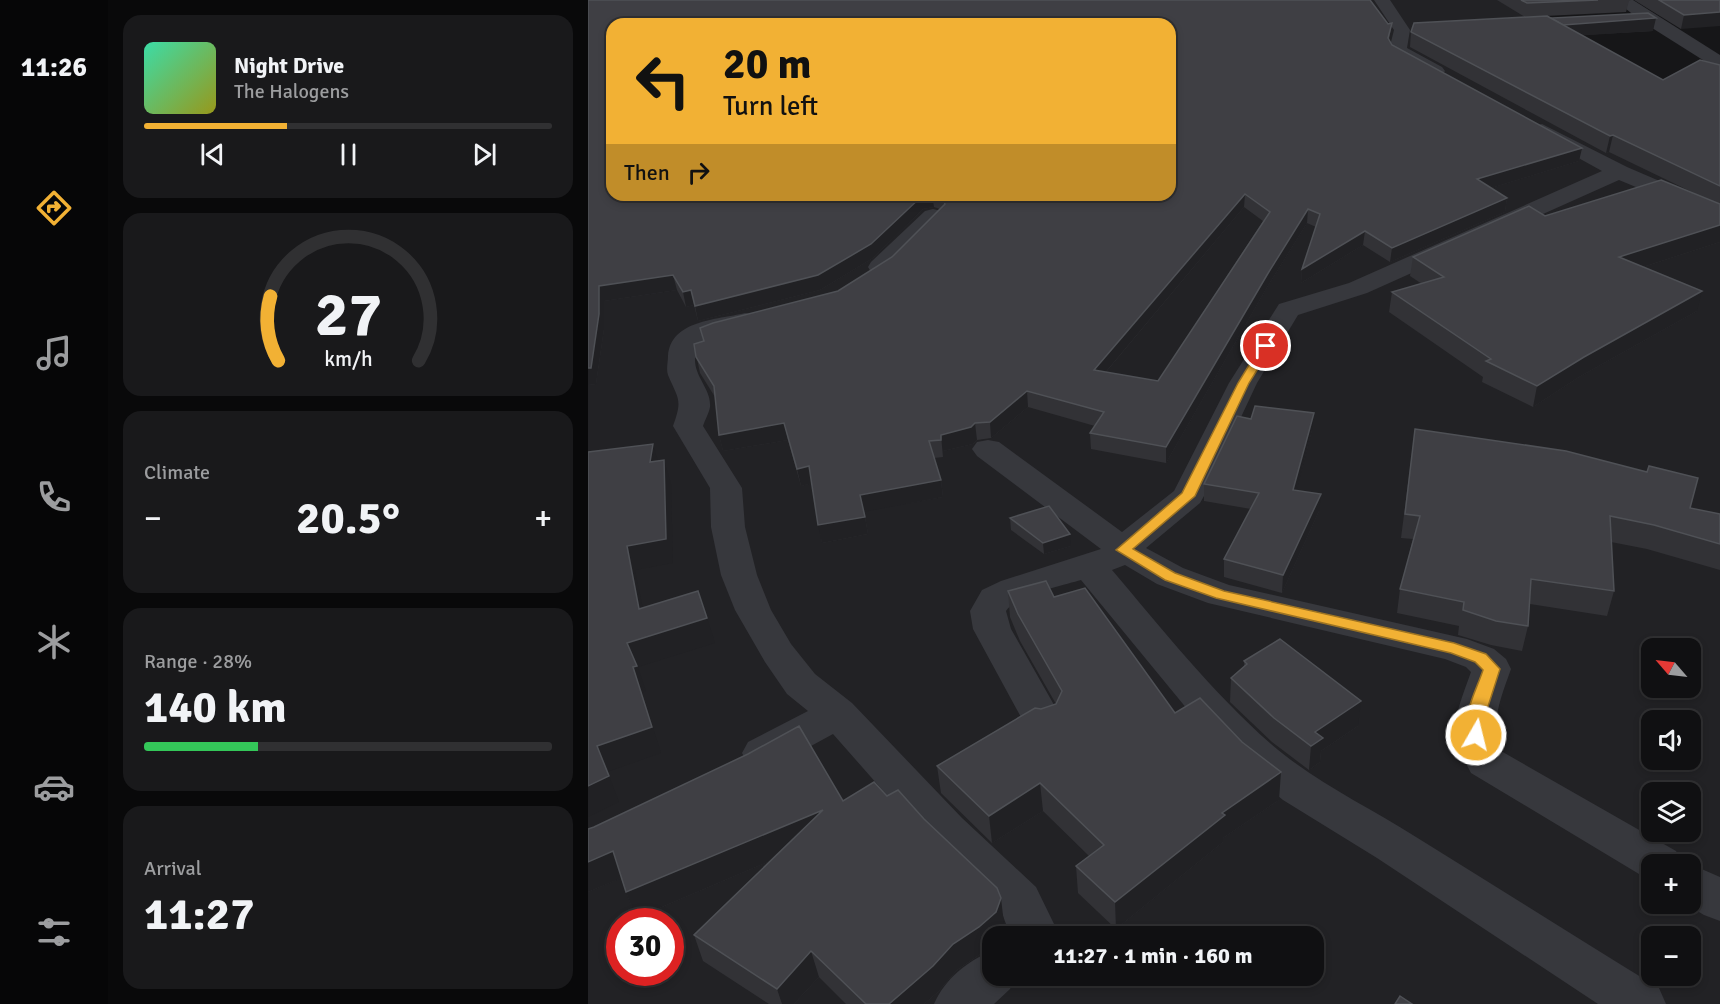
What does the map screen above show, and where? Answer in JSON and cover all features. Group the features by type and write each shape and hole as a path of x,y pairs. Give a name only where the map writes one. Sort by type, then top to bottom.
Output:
{"street":[{"path":"1382,0 1408,29 1398,51 1448,78"},
{"path":"1623,0 1647,18 1720,63"},
{"path":"1625,19 1647,18"},
{"path":"1529,123 1619,172 1720,215"},
{"path":"1042,719 992,629 987,611 995,598 1014,589 1106,558 1188,496 1244,383 1288,310 1358,288 1619,172"},
{"path":"860,281 883,265 933,216"},
{"path":"770,315 706,330 690,337 684,344 681,372 693,394 695,407 688,426 726,488 730,537 739,575 753,610 778,653 801,684 838,713 946,831 1020,901 1029,926"},
{"path":"988,449 1106,558 1195,694 1286,780 1392,843 1540,941 1641,1004"},
{"path":"1106,558 1170,576 1221,595 1454,648 1480,658 1492,669 1474,722 1477,748 1486,762 1643,854"},
{"path":"728,772 838,713"},
{"path":"1701,890 1720,901"},
{"path":"959,1004 982,983"}],"shaded area":[{"path":"588,0 1515,0 1614,69 1720,123 1720,1004 588,1004"}],"building":[{"path":"588,0 1370,0 1388,24 1392,23 1388,38 1392,45 1582,148 1477,179 1507,198 1392,248 1365,231 1302,269 1320,214 1308,209 1166,447 1090,433 1104,412 1027,391 990,422 975,423 971,427 941,435 941,440 929,441 941,480 860,495 865,517 818,525 809,466 797,469 784,423 719,435 714,386 696,357 694,344 704,341 700,328 838,291 892,257 945,204 944,201 1176,201 1176,18 606,18 606,201 917,201 871,244 818,275 695,306 691,290 683,292 673,275 599,286 599,314 591,368 588,368","holes":["1245,194 1270,212 1158,381 1094,370"]},
{"path":"1521,0 1598,0 1527,3"},
{"path":"1659,0 1720,0 1720,12 1684,15"},
{"path":"1648,13 1656,18 1563,25 1551,18"},
{"path":"1547,16 1663,80 1700,60 1720,65 1720,186 1613,135 1610,136 1411,32 1414,23"},
{"path":"1661,180 1720,204 1720,225 1619,257 1702,291 1537,386 1486,361 1491,359 1392,292 1444,277 1413,257 1529,206 1545,216"},
{"path":"1255,406 1314,413 1293,490 1321,494 1283,575 1224,559 1259,493 1204,484 1237,416 1251,419"},
{"path":"1415,429 1566,451 1647,472 1649,466 1698,478 1690,508 1720,514 1720,544 1654,525 1610,516 1614,591 1531,579 1528,626 1496,621 1463,610 1464,602 1400,589 1420,516 1405,514"},
{"path":"653,444 650,462 664,460 666,539 627,546 639,609 698,591 707,618 627,643 637,666 633,667 652,727 597,746 609,776 588,786 588,452"},
{"path":"1049,506 1070,534 1043,543 1010,518"},
{"path":"1046,581 1054,597 1085,588 1175,713 1200,698 1242,742 1281,772 1222,813 1225,815 1115,902 1076,866 1104,845 1040,783 989,816 937,766 1035,708 1041,709 1056,704 1062,691 1018,614 1008,591"},
{"path":"1280,639 1361,701 1315,732 1323,738 1311,746 1274,718 1231,678 1247,664 1244,661"},
{"path":"799,726 843,801 874,782 887,796 898,790 924,819 997,888 1001,898 996,912 979,927 953,944 933,966 889,1004 866,1004 811,951 777,989 694,935 823,810 626,892 613,851 588,862 588,829 748,754"},
{"path":"1400,996 1412,1004 1395,1004"}],"route":[{"path":"1266,346 1244,383 1188,496 1124,550 1170,576 1221,595 1454,648 1480,658 1492,669 1474,722 1476,735"}]}
